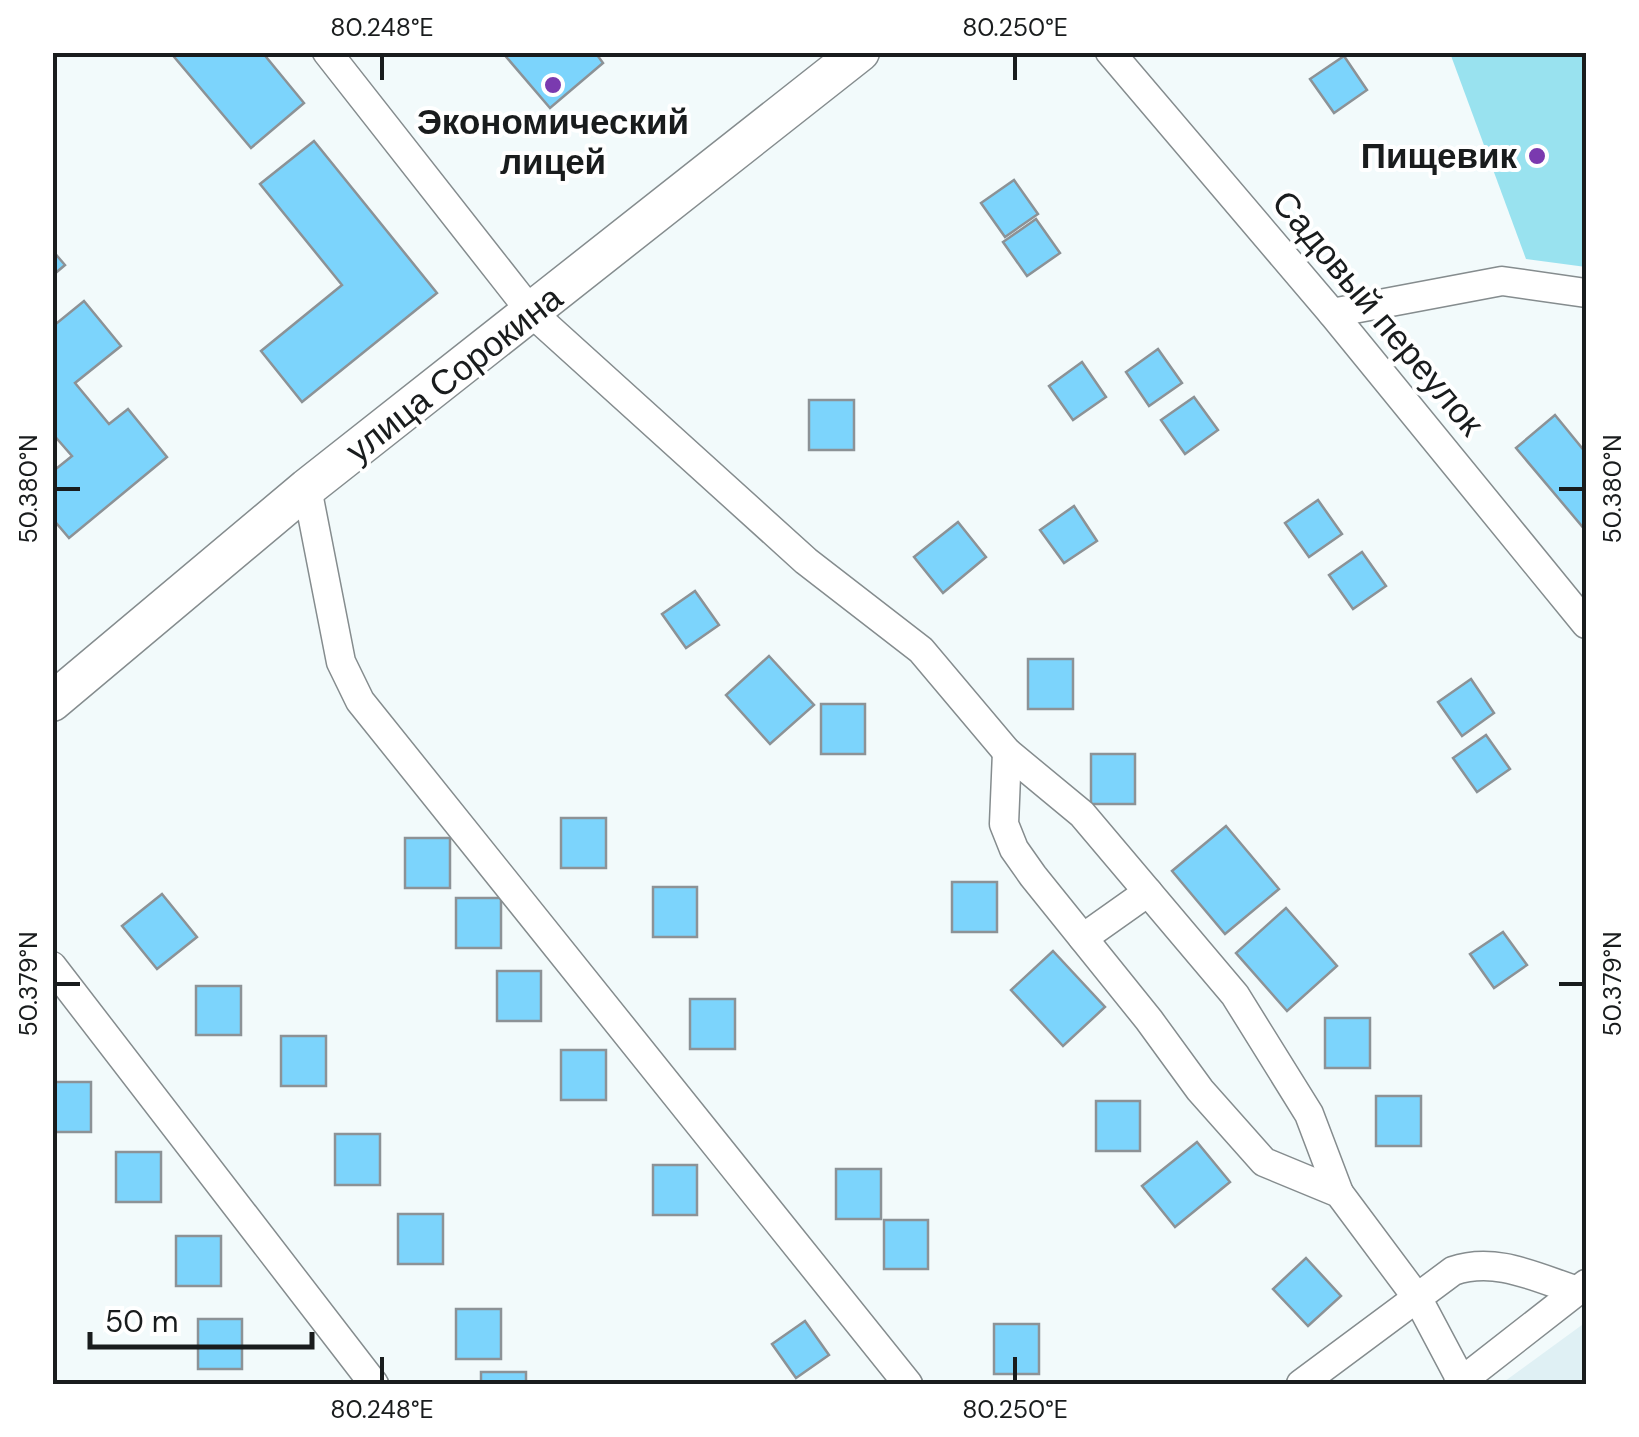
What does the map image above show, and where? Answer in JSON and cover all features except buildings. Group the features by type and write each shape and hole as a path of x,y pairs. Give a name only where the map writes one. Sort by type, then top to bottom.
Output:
{"street":[{"path":"327,52 532,314 806,562 922,650 1007,752 1082,814 1235,995 1309,1114 1340,1193 1418,1299 1460,1383 1582,1288"},
{"name":"улица Сорокина","path":"52,702 307,488 860,52"},
{"name":"Садовый переулок","path":"1110,52 1332,313 1586,624"},
{"path":"1332,313 1502,281 1586,293"},
{"path":"307,488 341,662 360,701 908,1384"},
{"path":"1007,752 1004,824 1014,849 1200,1090 1264,1162 1340,1193"},
{"path":"1083,938 1148,892"},
{"path":"52,966 374,1384"},
{"path":"1301,1384 1453,1271 1474,1264 1501,1266 1582,1288"}],"shaded area":[{"name":"Пищевик","path":"1450,53 1586,53 1586,267 1526,259"},
{"path":"1586,1322 1586,1384 1501,1384"}],"place":[{"name":"Экономический лицей","path":"553,85"},
{"name":"Пищевик","path":"1537,156"}]}
